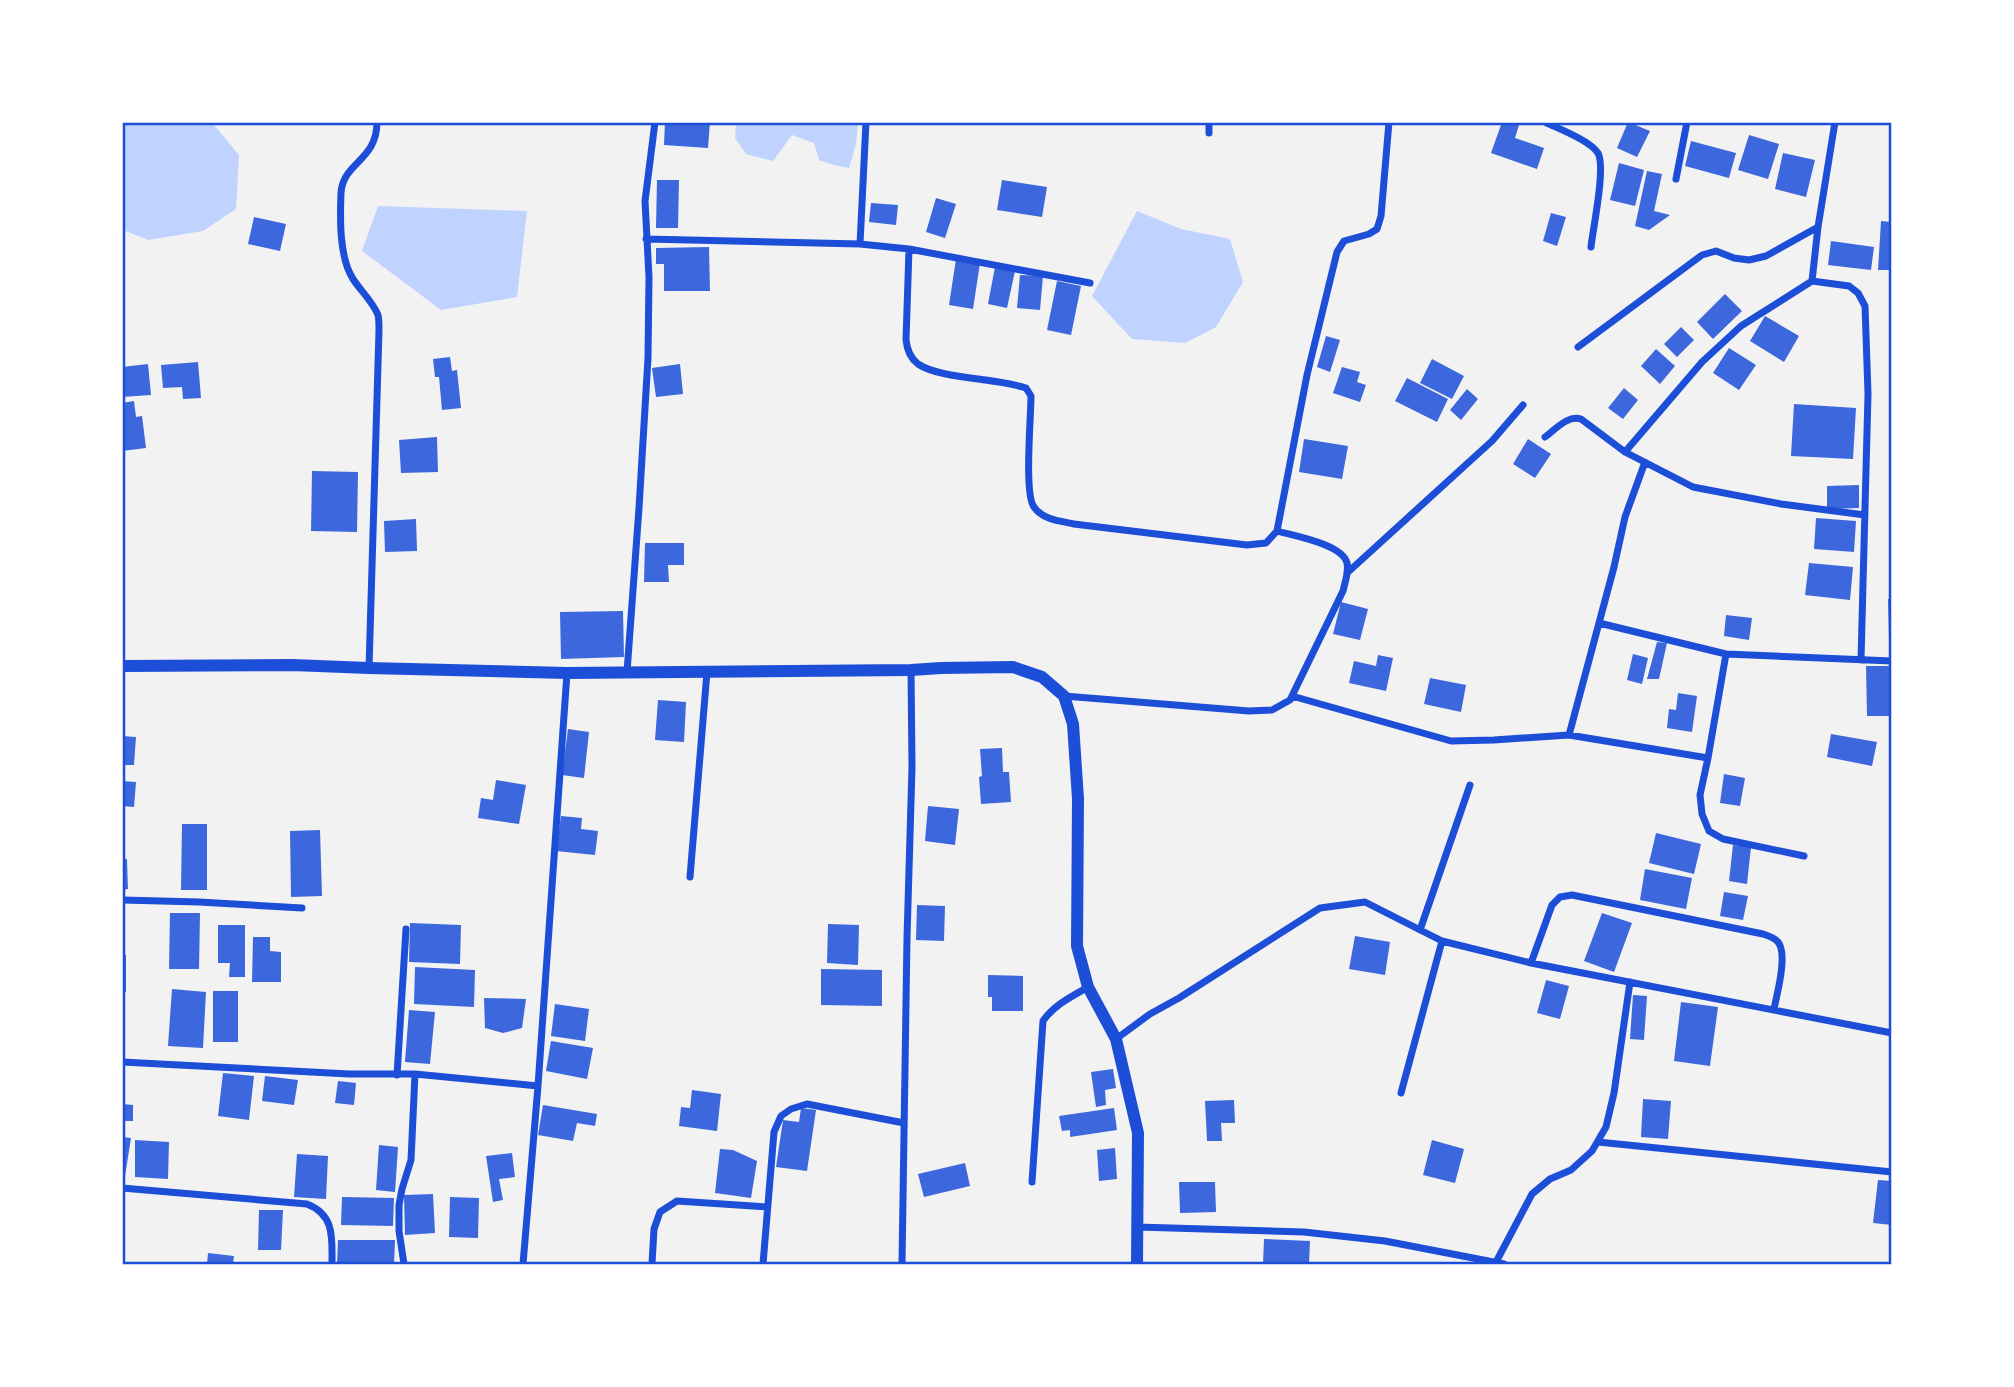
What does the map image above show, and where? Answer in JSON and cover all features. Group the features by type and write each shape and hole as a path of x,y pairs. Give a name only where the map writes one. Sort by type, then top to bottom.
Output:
{"street":[{"path":"369,668 380,331 377,314 351,276 343,253 341,191 344,177 372,147 377,134 377,122"},
{"path":"627,672 648,358 649,277 645,201 655,122"},
{"path":"860,244 866,122"},
{"path":"1209,122 1209,133"},
{"path":"909,249 905,340 908,353 918,364 939,372 1012,383 1026,388 1031,396 1028,487 1033,507 1047,518 1074,524 1247,545 1266,543 1277,531 1307,375 1337,252 1344,242 1377,229 1381,216 1389,122"},
{"path":"1676,179 1687,122"},
{"path":"1812,281 1835,122"},
{"path":"1547,123 1584,142 1597,152 1602,165 1591,247"},
{"path":"1578,347 1702,255 1716,251 1749,260 1766,256 1818,227"},
{"path":"646,239 860,244 909,249 1090,283"},
{"path":"1625,452 1702,362 1741,326 1812,281 1849,286 1858,293 1865,306 1868,394 1861,660"},
{"path":"1348,573 1493,441 1523,405"},
{"path":"1545,437 1576,417 1625,452 1693,486 1781,504 1865,515"},
{"path":"1569,735 1625,517 1645,462"},
{"path":"1063,696 1249,711 1272,710 1284,703 1292,696 1343,591 1348,573 1347,562 1342,554 1328,546 1277,531"},
{"path":"1599,623 1726,654 1892,661"},
{"path":"1726,654 1700,795 1702,814 1709,831 1723,839 1804,856"},
{"path":"122,666 292,664 567,673 1013,667 1042,677 1063,696 1073,724 1078,799 1077,946 1088,987 1116,1040 1138,1133 1137,1265"},
{"path":"902,1265 912,767 911,670"},
{"path":"690,877 706,672"},
{"path":"523,1265 567,673"},
{"path":"1292,696 1451,741 1569,735 1708,758"},
{"path":"1420,930 1470,785"},
{"path":"1531,963 1552,905 1560,897 1572,895 1763,934 1775,939 1780,944 1783,956 1774,1010"},
{"path":"122,900 302,908"},
{"path":"1116,1040 1150,1014 1179,999 1320,908 1365,902 1441,941 1531,963 1892,1033"},
{"path":"397,1075 406,929"},
{"path":"1401,1093 1441,941"},
{"path":"1495,1264 1531,1195 1550,1180 1571,1170 1592,1151 1606,1127 1614,1093 1630,982"},
{"path":"1032,1182 1043,1021 1050,1011 1088,987"},
{"path":"122,1062 307,1072 415,1074 538,1086"},
{"path":"404,1265 399,1231 399,1205 411,1160 415,1074"},
{"path":"763,1265 774,1132 780,1116 807,1104 904,1123"},
{"path":"1598,1142 1892,1172"},
{"path":"122,1188 307,1204 324,1214 328,1223 332,1240 332,1265"},
{"path":"652,1265 654,1229 660,1212 677,1201 766,1207"},
{"path":"1137,1227 1304,1232 1385,1241 1504,1265"}],"water":[{"path":"195,122 214,125 239,155 236,209 203,231 148,240 123,230 123,123"},
{"path":"736,122 858,123 856,144 849,168 819,160 814,143 792,135 773,161 746,154 735,138"},
{"path":"378,206 527,211 517,297 441,310 362,251"},
{"path":"1137,211 1181,229 1230,239 1243,282 1216,327 1185,343 1132,339 1092,296"}],"building":[{"path":"665,122 710,122 708,148 664,145"},
{"path":"1502,122 1519,125 1515,138 1544,148 1537,169 1491,153"},
{"path":"1628,122 1650,131 1637,157 1617,148"},
{"path":"1749,135 1779,144 1768,179 1738,170"},
{"path":"1691,141 1736,153 1729,178 1685,166"},
{"path":"1783,153 1815,160 1806,197 1775,189"},
{"path":"1619,163 1644,170 1635,206 1610,200"},
{"path":"1647,171 1662,174 1654,211 1670,215 1649,230 1635,226"},
{"path":"657,180 679,180 678,228 656,228"},
{"path":"1002,180 1047,187 1042,217 997,210"},
{"path":"936,198 956,204 945,238 926,232"},
{"path":"871,203 898,205 896,225 869,222"},
{"path":"1551,213 1566,217 1557,246 1543,241"},
{"path":"254,217 286,224 280,251 248,244"},
{"path":"1881,221 1892,222 1892,270 1878,270"},
{"path":"1831,241 1874,247 1871,270 1828,265"},
{"path":"709,247 710,291 664,291 664,264 656,264 656,248"},
{"path":"956,259 980,263 973,309 949,305"},
{"path":"995,267 1015,271 1007,308 988,304"},
{"path":"1020,275 1043,276 1040,310 1017,308"},
{"path":"1057,281 1081,286 1071,335 1047,330"},
{"path":"1725,294 1742,311 1713,339 1697,322"},
{"path":"1765,316 1799,336 1784,362 1750,341"},
{"path":"1681,327 1694,340 1677,357 1664,344"},
{"path":"1326,336 1340,340 1330,372 1317,367"},
{"path":"1729,348 1756,365 1739,390 1713,373"},
{"path":"1656,349 1675,366 1660,384 1641,366"},
{"path":"450,357 452,371 457,370 461,408 442,410 439,377 435,377 433,359"},
{"path":"1432,359 1464,376 1452,399 1420,383"},
{"path":"198,362 201,398 183,399 182,387 163,388 161,365"},
{"path":"148,364 151,395 122,397 122,367"},
{"path":"680,364 683,394 656,397 652,368"},
{"path":"1342,367 1360,372 1357,382 1366,385 1360,402 1333,393"},
{"path":"1407,378 1448,399 1437,422 1395,401"},
{"path":"1624,388 1638,400 1623,419 1608,408"},
{"path":"1467,389 1478,399 1461,420 1450,410"},
{"path":"134,401 136,417 142,416 146,448 122,451 122,403"},
{"path":"1794,404 1856,408 1853,459 1791,456"},
{"path":"437,437 438,472 401,473 399,440"},
{"path":"1304,439 1348,446 1342,479 1299,472"},
{"path":"1528,439 1551,454 1535,478 1513,464"},
{"path":"312,471 358,472 357,532 311,531"},
{"path":"1859,485 1859,508 1827,509 1827,486"},
{"path":"1816,518 1856,521 1854,552 1814,549"},
{"path":"416,519 417,551 385,552 384,521"},
{"path":"645,543 684,543 684,565 668,565 669,582 644,582"},
{"path":"1809,563 1853,567 1850,600 1805,595"},
{"path":"1888,599 1892,599 1892,638 1889,638"},
{"path":"1341,602 1368,609 1360,640 1333,634"},
{"path":"623,611 624,657 561,659 560,612"},
{"path":"1726,615 1752,618 1749,640 1724,636"},
{"path":"1657,642 1667,643 1659,679 1647,679"},
{"path":"1633,654 1648,658 1642,684 1627,680"},
{"path":"1378,655 1393,658 1386,691 1349,683 1354,661 1376,666"},
{"path":"1866,666 1889,666 1889,716 1867,716"},
{"path":"1430,678 1466,685 1461,712 1424,704"},
{"path":"1678,693 1697,696 1692,732 1667,728 1669,709 1676,710"},
{"path":"658,700 686,702 684,742 655,740"},
{"path":"568,729 589,732 584,778 562,775"},
{"path":"1831,734 1877,742 1872,766 1827,757"},
{"path":"122,736 136,737 134,765 122,765"},
{"path":"1002,748 1003,772 1009,772 1011,802 981,804 980,749"},
{"path":"1724,774 1745,778 1740,806 1720,803"},
{"path":"496,780 526,785 519,824 478,818 481,798 493,800"},
{"path":"122,781 136,782 134,807 122,806"},
{"path":"928,806 959,809 955,845 925,841"},
{"path":"561,816 582,818 581,829 598,831 595,855 556,851"},
{"path":"182,824 207,824 207,890 181,890"},
{"path":"320,830 322,896 291,897 290,831"},
{"path":"1656,833 1701,844 1694,874 1649,863"},
{"path":"1733,845 1751,847 1747,884 1729,881"},
{"path":"122,859 127,859 128,889 122,890"},
{"path":"1645,869 1692,878 1686,909 1640,900"},
{"path":"1724,892 1748,896 1743,920 1720,916"},
{"path":"917,905 945,906 944,941 916,940"},
{"path":"170,913 200,913 199,969 169,969"},
{"path":"1602,913 1632,923 1614,972 1584,961"},
{"path":"410,923 461,925 460,964 409,962"},
{"path":"828,924 859,925 858,965 827,963"},
{"path":"218,925 245,925 245,977 229,977 230,963 218,963"},
{"path":"1355,936 1390,942 1385,975 1349,969"},
{"path":"253,937 270,937 270,951 281,952 281,982 252,982"},
{"path":"122,955 126,955 126,992 122,993"},
{"path":"415,967 475,970 474,1007 414,1004"},
{"path":"821,969 882,970 882,1006 821,1005"},
{"path":"988,975 1023,976 1023,1011 992,1011 992,997 988,997"},
{"path":"1546,980 1569,986 1560,1019 1537,1013"},
{"path":"172,989 206,992 203,1048 168,1046"},
{"path":"213,991 238,991 238,1042 213,1042"},
{"path":"1633,995 1647,996 1644,1040 1630,1039"},
{"path":"484,998 526,999 522,1028 503,1033 485,1028"},
{"path":"1681,1002 1718,1007 1710,1066 1674,1061"},
{"path":"555,1004 589,1009 585,1041 551,1036"},
{"path":"409,1010 435,1012 430,1064 405,1062"},
{"path":"551,1041 593,1048 587,1079 546,1071"},
{"path":"1113,1069 1116,1088 1105,1090 1106,1105 1096,1107 1091,1072"},
{"path":"223,1073 254,1076 249,1120 218,1116"},
{"path":"265,1076 298,1080 294,1105 262,1101"},
{"path":"338,1081 356,1083 354,1105 335,1103"},
{"path":"692,1090 721,1094 717,1131 679,1126 681,1107 690,1108"},
{"path":"1643,1099 1671,1101 1668,1139 1641,1137"},
{"path":"1234,1100 1235,1123 1221,1123 1222,1141 1207,1141 1205,1101"},
{"path":"122,1104 133,1105 133,1121 122,1121"},
{"path":"543,1105 597,1114 595,1126 577,1123 573,1141 538,1135"},
{"path":"801,1108 816,1110 807,1171 776,1167 783,1120 799,1122"},
{"path":"1114,1108 1117,1130 1070,1137 1070,1130 1062,1131 1059,1116"},
{"path":"122,1137 131,1138 125,1176 122,1176"},
{"path":"135,1140 169,1142 168,1179 135,1177"},
{"path":"1432,1140 1464,1149 1455,1183 1423,1175"},
{"path":"379,1145 398,1147 395,1192 376,1190"},
{"path":"1115,1148 1117,1179 1099,1181 1097,1150"},
{"path":"720,1149 733,1150 757,1161 751,1198 715,1193"},
{"path":"512,1153 515,1177 499,1179 503,1200 493,1202 486,1156"},
{"path":"297,1154 328,1156 326,1199 294,1197"},
{"path":"965,1163 970,1186 924,1197 918,1174"},
{"path":"1878,1180 1892,1181 1892,1225 1873,1223"},
{"path":"1179,1182 1215,1182 1216,1212 1180,1213"},
{"path":"433,1194 435,1233 405,1235 404,1195"},
{"path":"342,1197 394,1198 393,1226 341,1225"},
{"path":"450,1197 479,1198 478,1238 449,1237"},
{"path":"259,1210 283,1210 281,1250 258,1250"},
{"path":"1264,1239 1310,1241 1309,1264 1263,1264"},
{"path":"338,1240 395,1240 394,1264 337,1264"},
{"path":"208,1253 234,1256 233,1264 207,1264"}]}
